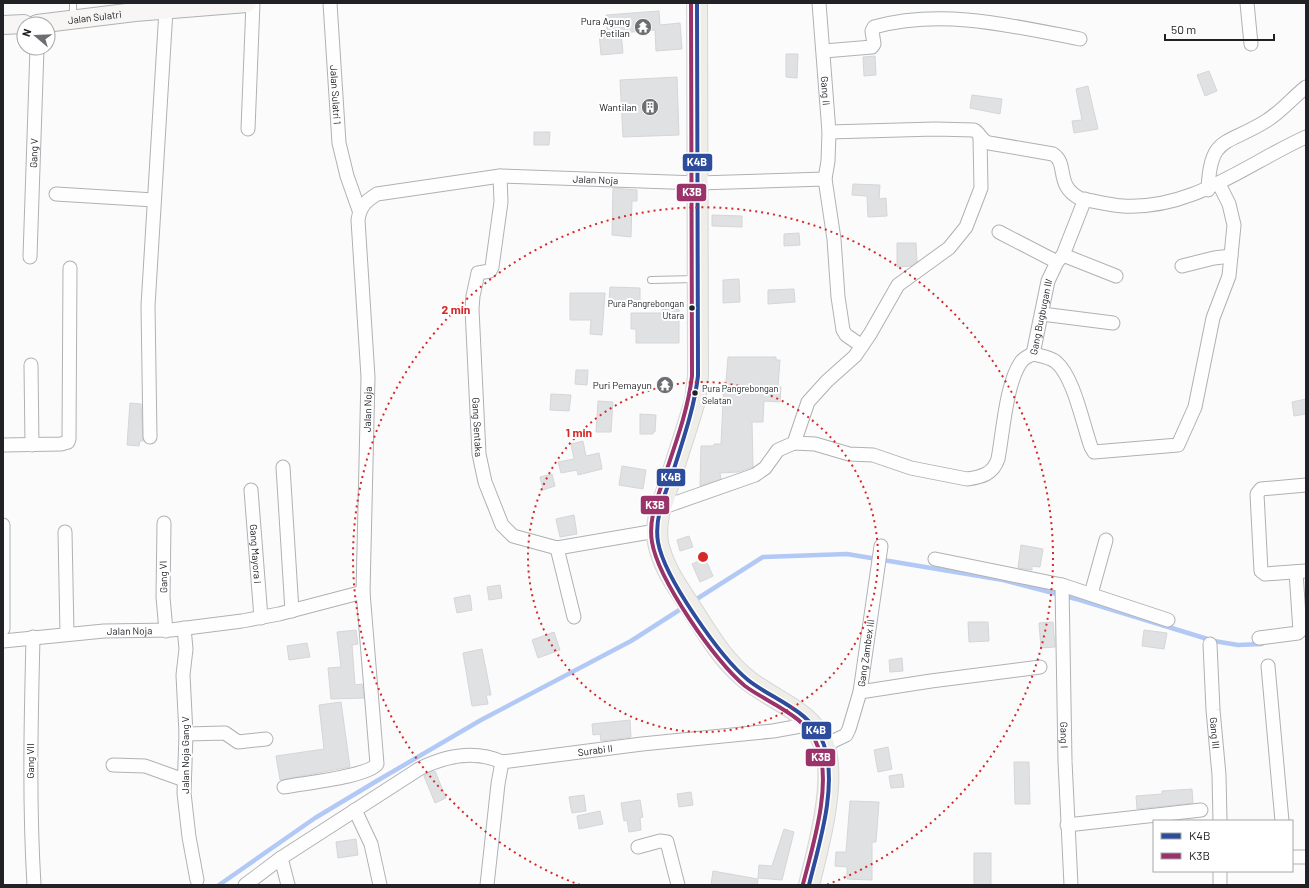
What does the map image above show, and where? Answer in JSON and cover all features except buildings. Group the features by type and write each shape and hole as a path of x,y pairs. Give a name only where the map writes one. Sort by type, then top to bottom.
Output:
{"main road":[{"name":"Jalan Sulatri","path":"56,18 73,12 135,12 243,3"},
{"path":"697,3 699,279 697,388 684,437 661,508 656,531 658,545 666,566 682,594 730,665 763,692 790,707 812,724 824,745 827,762 826,802 823,826 809,885"},
{"path":"3,25 16,24"}],"street":[{"path":"243,3 248,129"},
{"name":"Jalan Sulatri 1","path":"330,3 339,143 360,210"},
{"name":"Gang II","path":"819,3 824,51 829,132 828,161 825,179 834,239 838,297 843,330 846,335 862,346"},
{"path":"1247,3 1251,44"},
{"path":"150,437 148,306 166,10"},
{"path":"824,51 872,47 874,44 872,31 874,27 929,19 977,20 1080,38"},
{"name":"Gang V","path":"30,258 38,56"},
{"path":"1033,354 1052,360 1062,370 1073,390 1094,452 1175,446 1180,442 1196,407 1209,333 1216,306 1228,281 1231,256 1234,225 1233,216 1214,187 1211,161 1218,147 1270,118 1306,87"},
{"path":"829,132 969,129 977,131 985,142 1053,154 1059,159 1064,184 1075,196 1124,206 1168,202 1214,187 1306,137"},
{"path":"661,508 755,475 765,468 778,450 794,442 808,402 827,380 848,363 862,346 898,285 949,248 966,227 981,188 980,136"},
{"name":"Jalan Noja","path":"377,194 500,176 698,183 825,179"},
{"name":"Gang Sentaka","path":"500,176 500,202 492,268 490,271 478,273 473,296 474,381 479,454 485,482 502,524 513,536 558,548 656,531"},
{"path":"351,185 377,194"},
{"path":"56,194 154,200"},
{"path":"360,210 369,199 377,194"},
{"name":"Gang Bugbugan III","path":"794,442 815,444 849,454 873,456 911,468 961,478 976,478 991,472 995,468 1013,380 1021,362 1033,354 1048,280 1060,259 1085,199"},
{"name":"Jalan Noja","path":"3,641 33,637 124,630 166,631 261,618 363,592 368,377 359,241 360,210"},
{"path":"999,232 1060,259 1116,276"},
{"path":"1182,266 1214,258 1231,256"},
{"path":"3,445 61,444 68,442 70,268"},
{"path":"1042,314 1113,323"},
{"path":"31,365 32,445"},
{"path":"283,467 292,611"},
{"path":"1259,638 1298,633 1300,630 1301,572 1265,574 1261,571 1257,494 1262,489 1306,485"},
{"name":"Gang Mayora I","path":"251,490 261,618"},
{"name":"Gang VI","path":"164,523 163,597 166,631"},
{"path":"3,525 3,629"},
{"path":"65,532 67,634"},
{"path":"1091,594 1106,540"},
{"path":"558,548 574,616"},
{"name":"Gang Zambex III","path":"824,745 846,735 860,692 880,553"},
{"path":"936,559 1062,590 1091,594 1168,620"},
{"name":"Gang I","path":"1062,590 1067,824 1071,885"},
{"path":"284,786 360,773 374,768 377,764 363,592"},
{"name":"Jalan Noja Gang V","path":"184,628 186,649 183,675 186,734 184,780 185,810 197,880"},
{"name":"Gang VII","path":"33,637 30,774 34,885"},
{"name":"Gang III","path":"1210,644 1213,710 1220,775 1220,820"},
{"path":"1268,666 1282,820"},
{"path":"860,692 930,681 1040,668"},
{"name":"Surabi II","path":"502,762 634,745 773,731 812,724"},
{"path":"186,734 225,733 238,742 266,740"},
{"path":"245,885 281,858 418,768 432,763 472,755 486,756 502,762 498,784 487,885"},
{"path":"113,765 145,766 184,780"},
{"path":"355,810 370,844 380,885"},
{"path":"1067,824 1200,810"},
{"path":"638,847 660,841 667,842 678,885"},
{"path":"1293,857 1306,857"},
{"path":"281,858 288,885"},
{"path":"1220,872 1220,885"}],"lane":[{"path":"651,280 699,279"}],"waterway":[{"path":"692,602 763,557 847,554 1003,580 1080,600 1214,641 1238,645 1262,644"},
{"path":"219,885 315,818 375,782 481,720 631,641 684,607"}],"transit line":[{"name":"K3B","path":"691,3 692,376 688,401 681,426 654,508 651,525 652,542 656,558 676,597 704,640 719,659 745,686 796,718 813,736 818,747 822,762 822,797 816,834 803,884"},
{"name":"K4B","path":"697,3 698,376 688,424 661,506 657,533 658,542 662,557 682,595 695,616 723,654 748,680 802,715 819,733 828,761 828,797 826,815 809,885"}],"place":[{"name":"Pura Agung Petilan","path":"643,27"},
{"name":"Wantilan","path":"650,107"},
{"name":"Pura Pangrebongan Utara","path":"692,308"},
{"name":"Puri Pemayun","path":"665,385"},
{"name":"Pura Pangrebongan Selatan","path":"695,393"}]}
